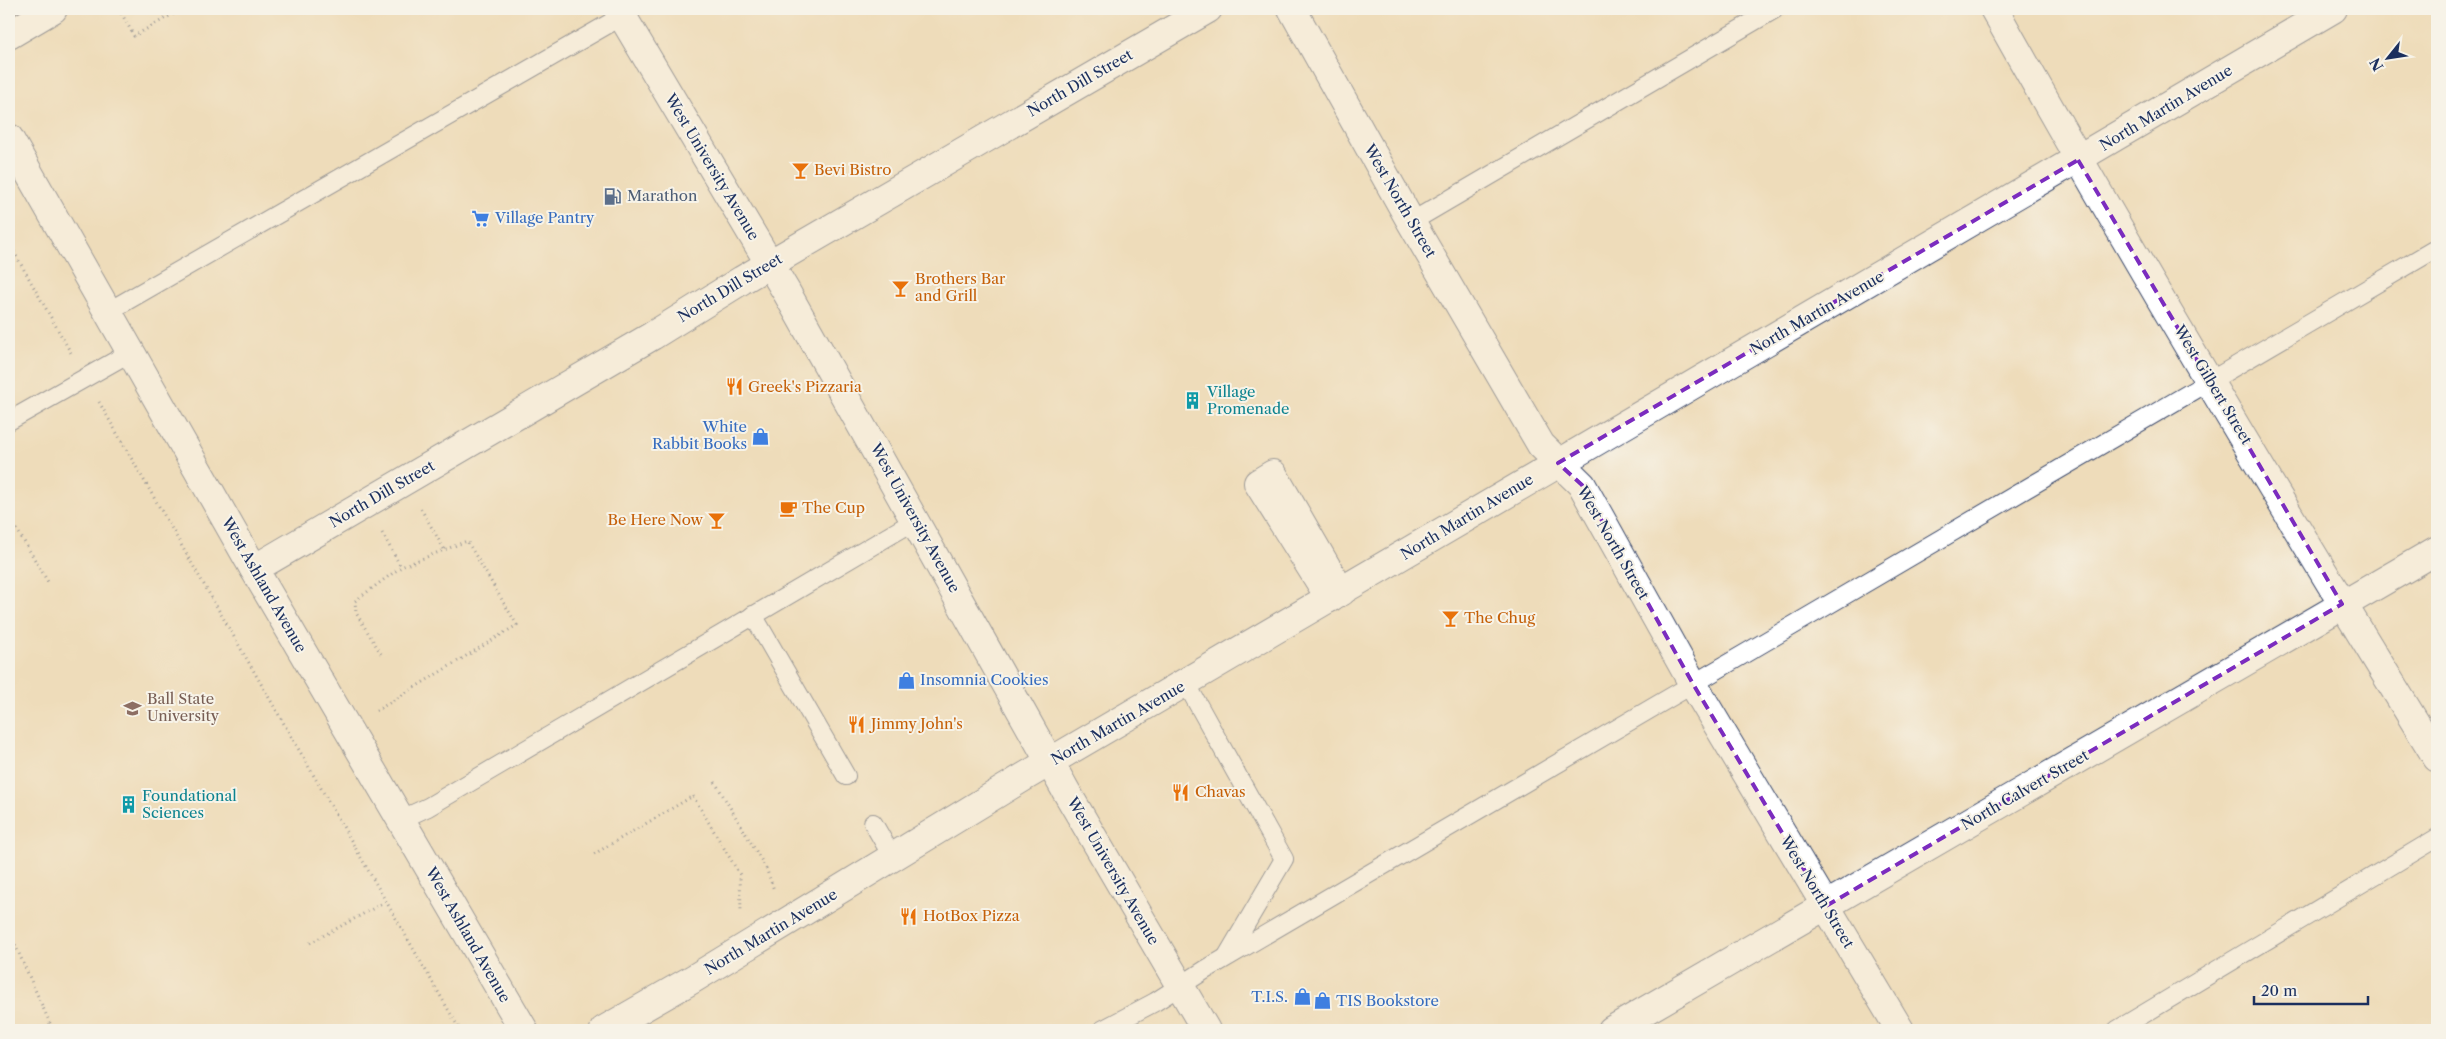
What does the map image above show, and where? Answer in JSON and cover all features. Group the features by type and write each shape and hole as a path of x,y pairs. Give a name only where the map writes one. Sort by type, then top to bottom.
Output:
{"street":[{"path":"9,35 53,9"},
{"name":"North Dill Street","path":"254,569 652,336 769,264 1208,9"},
{"name":"West North Street","path":"1292,9 1411,222 1541,445 1558,464 1582,485 1693,684 1900,1030"},
{"name":"West Gilbert Street","path":"1994,9 2078,160 2342,604 2437,758"},
{"name":"North Martin Avenue","path":"604,1030 1186,683 2333,9"},
{"name":"West University Avenue","path":"625,11 916,520 1051,763 1206,1030"},
{"name":"West Ashland Avenue","path":"9,138 254,569 524,1030"},
{"name":"North Calvert Street","path":"1612,1030 2437,550"}],"lane":[{"path":"1411,222 1775,9"},
{"path":"109,312 625,11"},
{"path":"1102,1030 2437,248"},
{"path":"9,421 131,352"},
{"path":"400,820 428,807 916,520"},
{"path":"753,615 846,776"},
{"path":"1186,683 1284,859 1225,958"},
{"path":"873,823 894,858"},
{"path":"2117,1030 2437,838"}],"path":[{"path":"119,9 134,36 182,9"},
{"path":"9,242 84,377 460,1030"},
{"path":"420,506 444,549"},
{"path":"9,516 48,582"},
{"path":"380,530 401,567"},
{"path":"374,712 517,625 467,541 401,567 355,601 356,613 383,657"},
{"path":"715,782 766,868 775,892"},
{"path":"594,854 693,796 740,875 741,911"},
{"path":"310,943 385,902"},
{"path":"9,931 53,1030"}],"highlighted area":[{"path":"2078,160 2342,604 1826,906 1693,684 1582,485 1558,463"}],"place":[{"name":"Bevi Bistro","path":"800,170"},
{"name":"Marathon","path":"613,196"},
{"name":"Village Pantry","path":"481,218"},
{"name":"Brothers Bar and Grill","path":"901,288"},
{"name":"Greek's Pizzaria","path":"734,387"},
{"name":"Village Promenade","path":"1193,401"},
{"name":"White Rabbit Books","path":"761,436"},
{"name":"The Cup","path":"788,508"},
{"name":"Be Here Now","path":"717,520"},
{"name":"The Chug","path":"1450,618"},
{"name":"Insomnia Cookies","path":"906,680"},
{"name":"Ball State University","path":"133,708"},
{"name":"Jimmy John's","path":"857,724"},
{"name":"Chavas","path":"1181,792"},
{"name":"Foundational Sciences","path":"128,805"},
{"name":"HotBox Pizza","path":"909,916"},
{"name":"T.I.S.","path":"1302,997"},
{"name":"TIS Bookstore","path":"1322,1001"}]}
